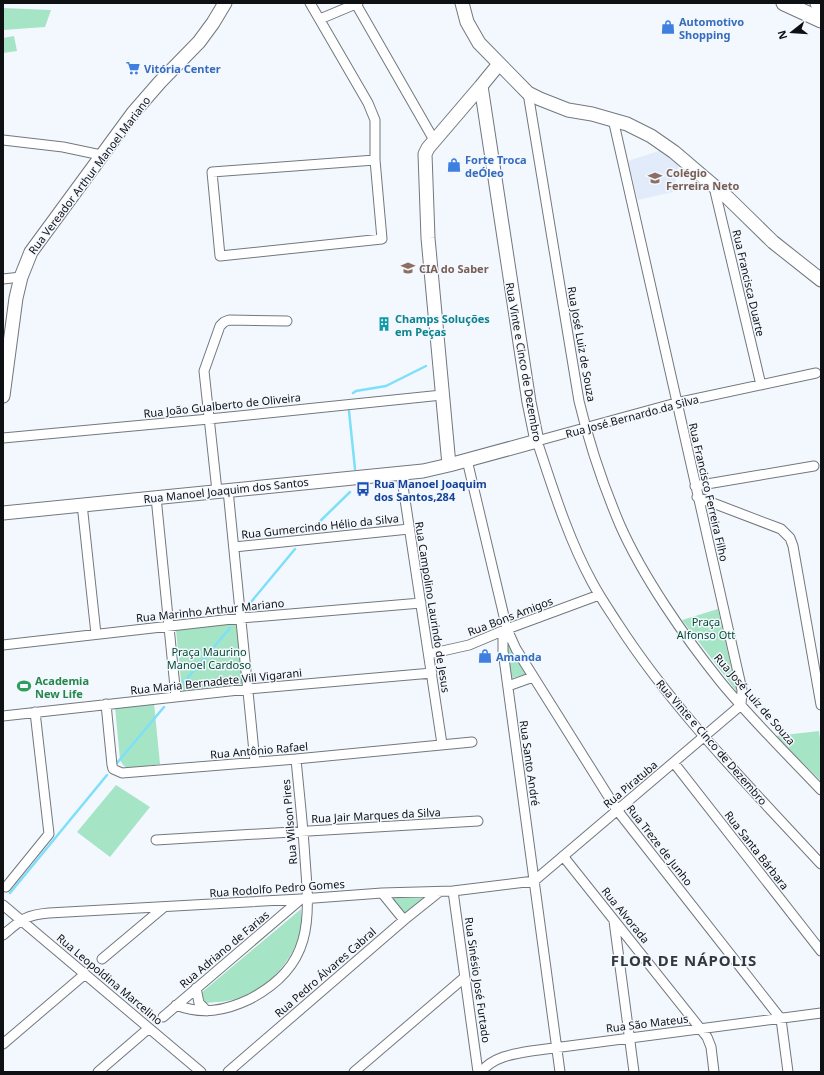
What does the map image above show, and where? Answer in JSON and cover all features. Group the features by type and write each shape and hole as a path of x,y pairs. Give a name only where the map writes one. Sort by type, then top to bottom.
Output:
{"main road":[{"name":"Rua Vereador Arthur Manoel Mariano","path":"3,396 5,357 15,302 21,277 31,252 133,113 160,82 199,42 225,3"},
{"path":"462,3 466,18 479,43 528,93 568,110 592,114 613,120 640,130 651,136 674,152 714,186 773,242 821,280"},
{"path":"784,3 821,20"},
{"path":"449,465 428,238 425,154 434,140 498,64"},
{"name":"Rua Vinte e Cinco de Dezembro","path":"481,86 529,402 537,441"},
{"name":"Rua José Bernardo da Silva","path":"449,465 537,441"},
{"name":"Rua Manoel Joaquim dos Santos","path":"3,513 423,471 449,465"}],"street":[{"path":"310,3 371,110 375,120 375,160 382,239 220,256 212,172 375,160"},
{"path":"320,19 357,3 434,140"},
{"name":"Rua José Luiz de Souza","path":"528,93 576,388 585,428 618,519 635,554 659,594 717,677 741,705 821,790"},
{"name":"Rua Francisco Ferreira Filho","path":"613,120 697,497 742,690 741,705"},
{"path":"3,140 63,147 101,155"},
{"name":"Rua Francisca Duarte","path":"714,186 760,385"},
{"path":"3,279 21,277"},
{"path":"255,762 234,547 209,419 204,371 220,326 224,322 229,320 287,321"},
{"name":"Rua José Bernardo da Silva","path":"537,441 676,403 816,373"},
{"name":"Rua João Gualberto de Oliveira","path":"3,438 442,395"},
{"name":"Rua Vinte e Cinco de Dezembro","path":"537,441 570,537 582,564 599,595 650,670 675,702 704,737 821,864"},
{"name":"Rua Santo André","path":"467,460 507,629 502,644 560,1072"},
{"path":"695,486 814,466"},
{"name":"Rua Campolino Laurindo de Jesus","path":"401,473 442,744"},
{"path":"156,497 176,697"},
{"path":"697,497 781,529 790,538 793,546 821,705"},
{"path":"82,504 96,634"},
{"name":"Rua Gumercindo Hélio da Silva","path":"234,547 409,529"},
{"name":"Rua Bons Amigos","path":"428,654 469,645 507,629 599,595"},
{"name":"Rua Marinho Arthur Mariano","path":"3,645 169,625 421,603"},
{"name":"Rua Treze de Junho","path":"507,629 513,643 533,676 618,810 781,1018"},
{"name":"Rua Maria Bernadete Vill Vigarani","path":"3,716 248,689 432,674"},
{"path":"508,686 533,676"},
{"name":"Rua Antônio Rafael","path":"106,704 112,765 113,769 118,772 296,759 472,742"},
{"name":"Rua Piratuba","path":"534,881 741,705"},
{"path":"6,887 49,834 35,712"},
{"name":"Rua Wilson Pires","path":"176,1005 193,1010 207,1011 245,1002 267,989 283,974 296,956 304,939 308,916 304,899 303,831 296,759"},
{"name":"Rua Santa Bárbara","path":"674,763 821,951"},
{"name":"Rua Jair Marques da Silva","path":"156,840 478,821"},
{"name":"Rua Alvorada","path":"563,856 700,1028 709,1042 714,1072"},
{"name":"Rua Rodolfo Pedro Gomes","path":"21,920 29,916 49,913 304,899 382,893 439,892 534,881"},
{"name":"Rua Sinésio José Furtado","path":"453,891 478,1072"},
{"name":"Rua Pedro Álvares Cabral","path":"228,1072 404,920 439,892"},
{"path":"382,893 404,920"},
{"name":"Rua Adriano de Farias","path":"163,1017 304,899"},
{"name":"Rua Leopoldina Marcelino","path":"3,905 201,1072"},
{"path":"102,959 164,907"},
{"path":"3,935 21,920"},
{"path":"614,920 634,1072"},
{"path":"3,1044 85,974"},
{"path":"354,1072 465,977"},
{"path":"196,988 199,1003 207,1011"},
{"name":"Rua São Mateus","path":"481,1072 490,1063 500,1058 518,1053 630,1037 821,1013"},
{"path":"781,1018 788,1072"},
{"path":"98,1072 149,1028"}],"shaded area":[{"name":"Colégio Ferreira Neto","path":"662,150 679,165 673,192 638,200 628,161"}],"green space":[{"path":"3,8 51,10 45,27 3,30"},
{"path":"14,36 17,51 3,53 3,38"},
{"name":"Praça Alfonso Ott","path":"718,609 737,692 682,620"},
{"name":"Praça Maurino Manoel Cardoso","path":"236,623 243,684 182,691 176,630"},
{"path":"508,643 527,674 512,678 506,647"},
{"path":"154,703 160,764 128,769 120,760 115,707"},
{"path":"819,731 821,747 821,781 775,736"},
{"path":"116,785 150,807 110,857 77,832"},
{"path":"427,892 428,897 406,915 390,895"},
{"path":"301,909 301,926 293,951 287,961 270,980 239,998 205,1003 201,993"}],"waterway":[{"path":"353,393 356,391 386,386 426,366"},
{"path":"349,411 355,469"},
{"path":"310,531 350,492"},
{"path":"246,608 295,549"},
{"path":"180,687 230,628"},
{"path":"117,763 164,707"},
{"path":"10,893 107,775"}],"place":[{"name":"Automotivo Shopping","path":"668,27"},
{"name":"Vitória Center","path":"133,68"},
{"name":"Forte Troca deÓleo","path":"454,165"},
{"name":"Colégio Ferreira Neto","path":"655,178"},
{"name":"CIA do Saber","path":"408,268"},
{"name":"Champs Soluções em Peças","path":"384,324"},
{"name":"Rua Manoel Joaquim dos Santos,284","path":"363,489"},
{"name":"Amanda","path":"485,656"},
{"name":"Academia New Life","path":"24,686"}],"district":[{"name":"FLOR DE NÁPOLIS","path":"684,960"}]}
